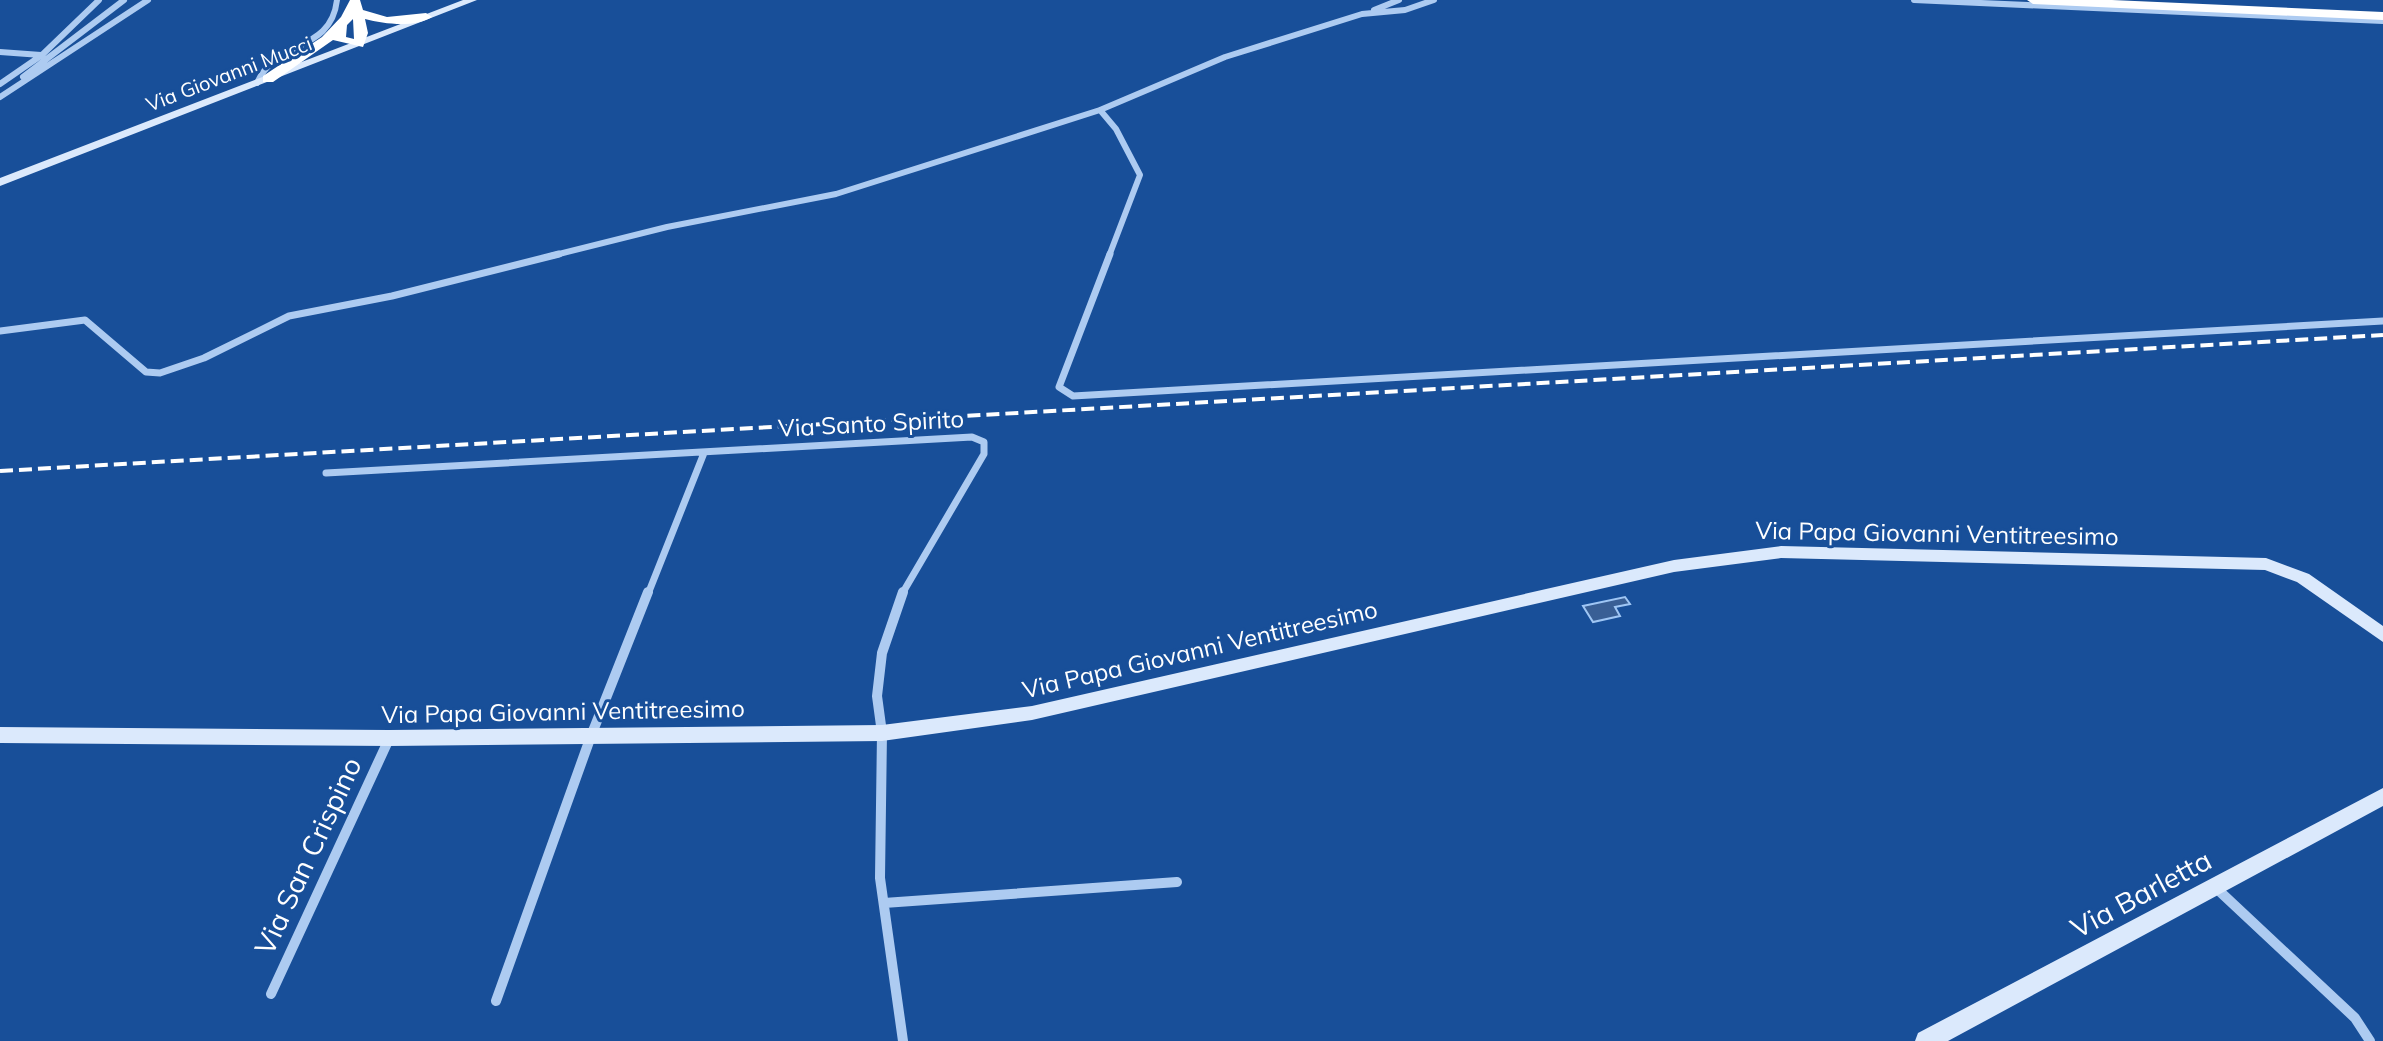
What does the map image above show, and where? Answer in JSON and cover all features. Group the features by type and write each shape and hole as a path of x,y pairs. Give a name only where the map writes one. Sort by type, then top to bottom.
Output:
{"highway":[{"path":"2033,0 2383,17"},
{"path":"2100,0 2383,17"},
{"path":"342,27 339,39 359,44 362,33 355,7"},
{"path":"263,81 318,47 342,27 355,7"},
{"path":"355,7 387,21 426,17"}],"street":[{"path":"0,84 42,55 99,0"},
{"path":"0,94 124,0"},
{"path":"0,94 148,0"},
{"path":"263,81 269,63 316,40 325,32 336,15 337,0"},
{"name":"Via Giovanni Mucci","path":"0,182 472,0"},
{"path":"0,331 85,320 146,372 160,373 204,358 289,316 392,296 667,227 836,194 1100,110 1225,57 1399,0"},
{"path":"1362,14 1405,10 1434,0"},
{"path":"1914,0 2383,17"},
{"path":"0,52 42,55"},
{"path":"1100,110 1116,129 1140,175 1059,387 1073,396 2383,321"},
{"name":"Via Santo Spirito","path":"326,473 972,437 984,442 984,454 900,598 882,653 877,696 882,733 880,878 903,1041"},
{"path":"496,1001 591,736 704,453"},
{"name":"Via Papa Giovanni Ventitreesimo","path":"0,735 389,738 882,733 1032,713 1674,566 1752,554 2266,564 2303,578 2383,635"},
{"name":"Via San Crispino","path":"271,994 389,738"},
{"name":"Via Barletta","path":"1926,1041 2383,796"},
{"path":"884,903 1177,882"},
{"path":"2214,886 2355,1018 2370,1041"}],"water":[{"path":"1625,597 1630,604 1615,607 1620,616 1593,622 1583,606"}],"railway":[{"path":"0,471 2383,335"}]}
